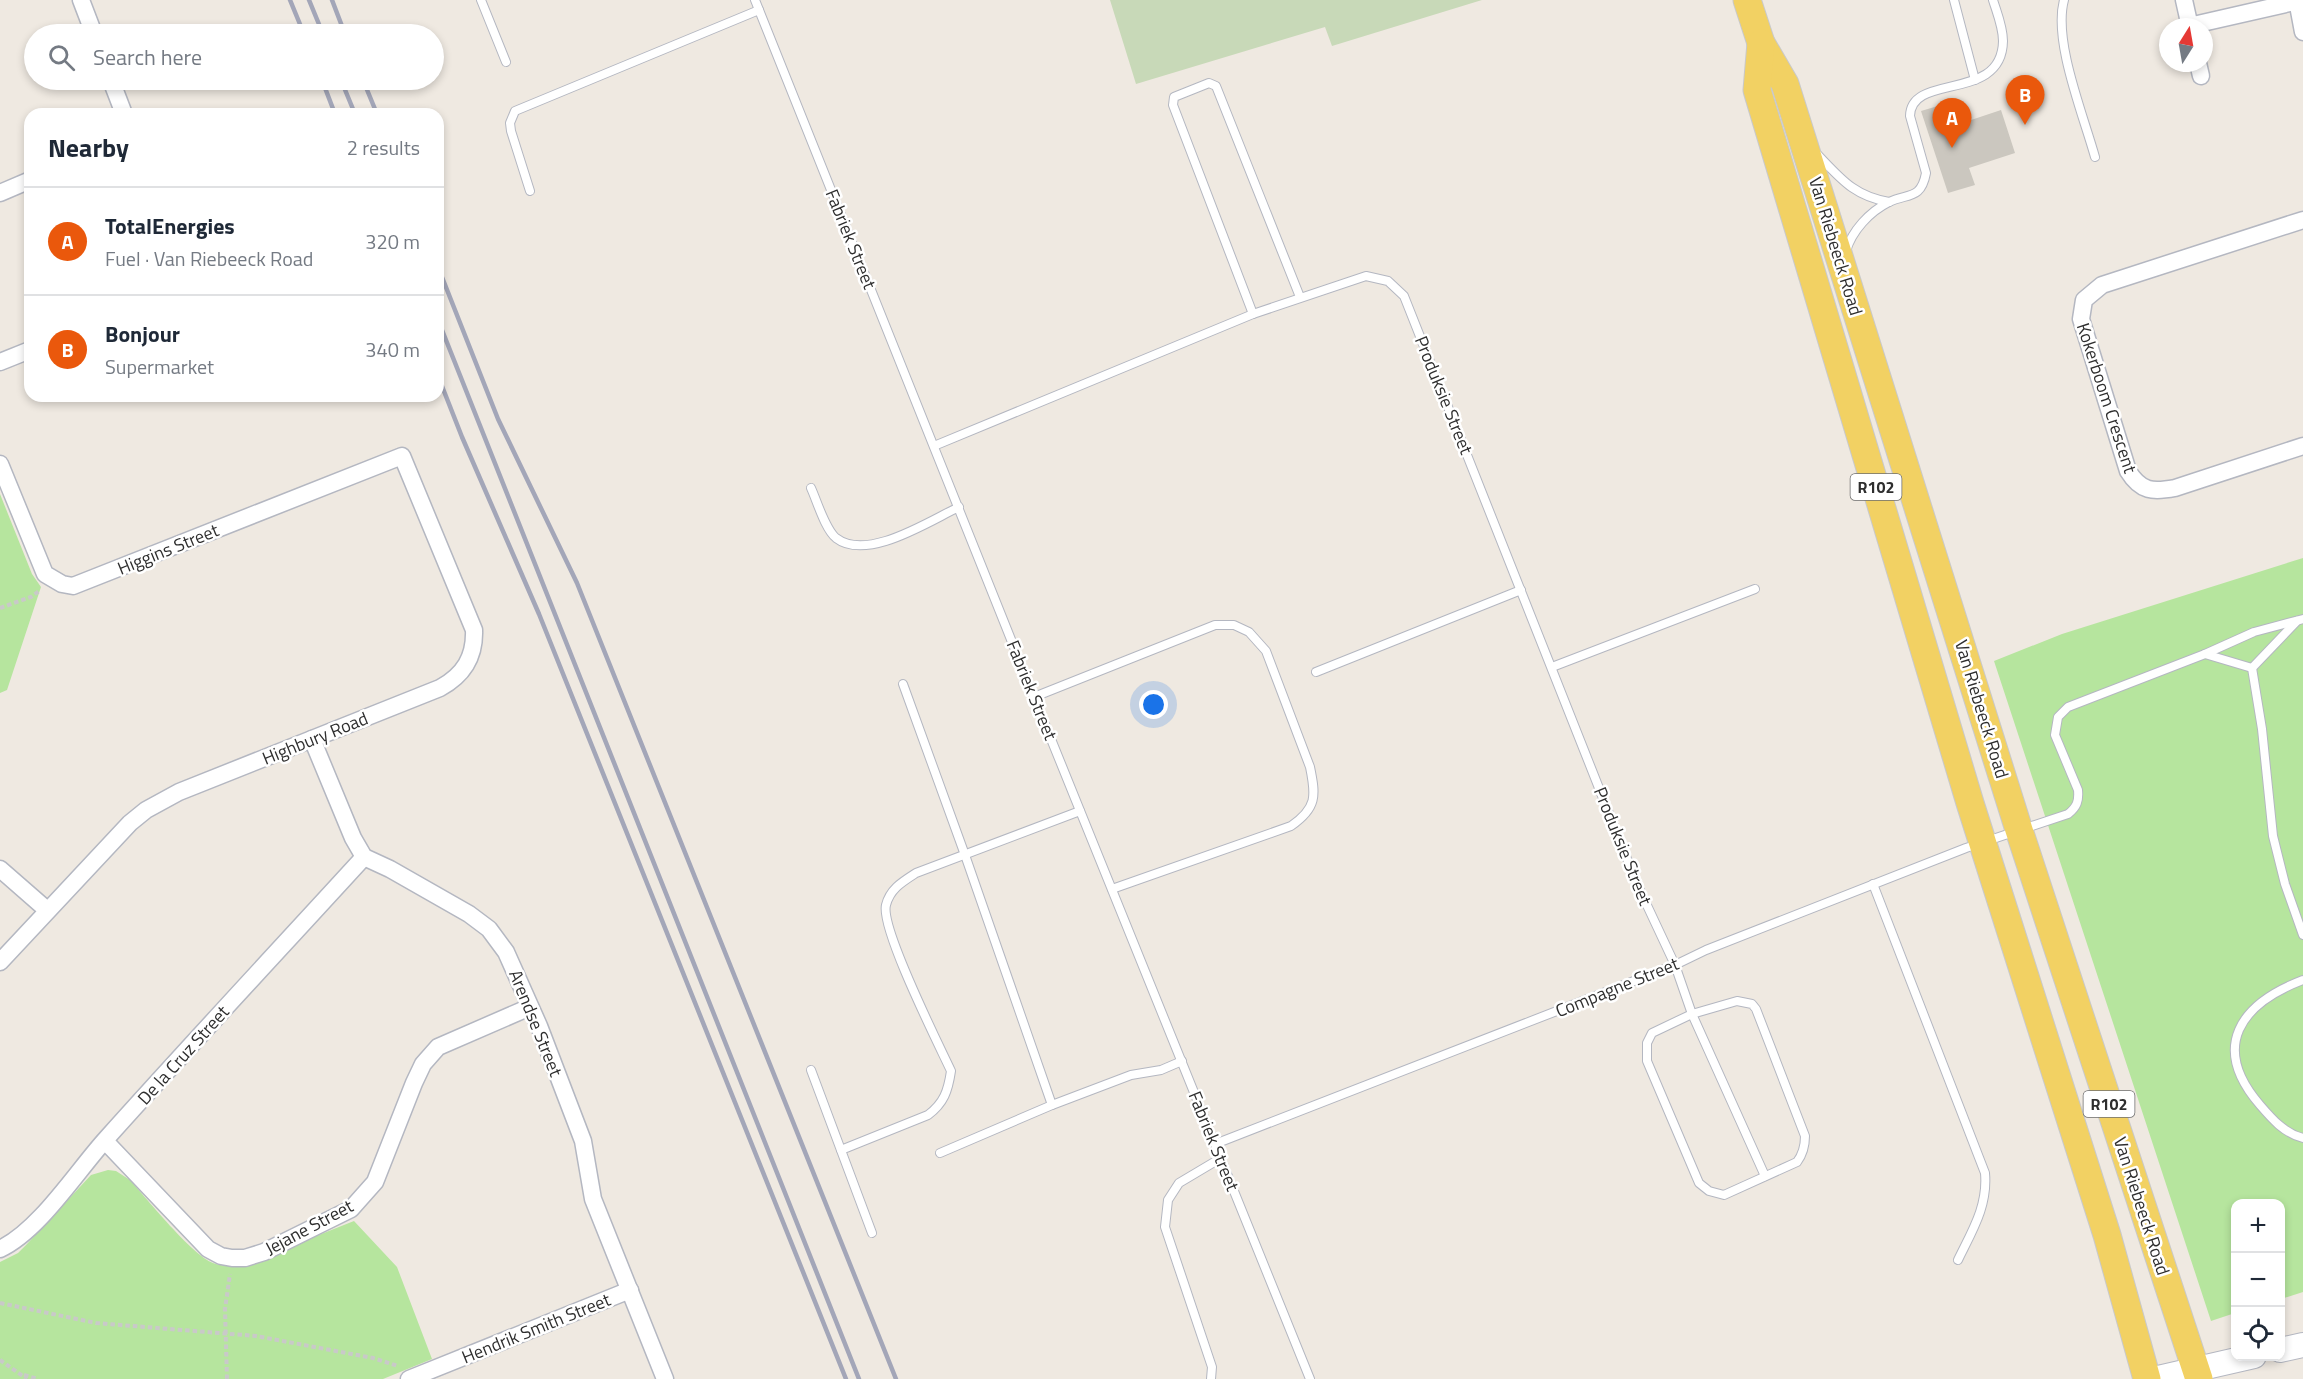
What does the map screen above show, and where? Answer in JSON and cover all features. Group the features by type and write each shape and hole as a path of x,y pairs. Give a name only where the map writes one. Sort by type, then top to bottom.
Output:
{"main road":[{"name":"Van Riebeeck Road","path":"1747,0 1761,42 1785,84 2019,830 2197,1375"},
{"name":"Van Riebeeck Road","path":"1761,42 1757,90 1983,842 2107,1235 2147,1379"}],"street":[{"path":"81,0 90,24"},
{"path":"2184,0 2188,18"},
{"path":"2213,21 2299,0 2303,32"},
{"path":"115,90 122,108"},
{"path":"0,193 24,183"},
{"name":"Kokerboom Crescent","path":"2303,220 2102,285 2084,300 2081,319 2128,471 2136,484 2147,489 2175,488 2303,446"},
{"path":"0,362 24,352"},
{"name":"Higgins Street","path":"0,464 45,574 62,584 73,586 402,456"},
{"name":"Highbury Road","path":"0,962 116,836 146,810 179,792 450,683 466,667 472,655 474,630 402,456"},
{"path":"312,739 353,838 364,857"},
{"name":"Arendse Street","path":"364,857 390,869 469,914 489,929 506,952 584,1141 593,1199 665,1379"},
{"name":"De la Cruz Street","path":"0,1249 12,1244 35,1222 105,1140 364,857"},
{"path":"0,869 47,910"},
{"name":"Jejane Street","path":"232,1258 245,1258 264,1252 351,1209 375,1182 414,1083 430,1055 438,1047 456,1037 530,1007"},
{"path":"105,1140 208,1249 221,1256 232,1258"},
{"name":"Hendrik Smith Street","path":"407,1373 630,1290"},
{"path":"2285,1349 2303,1345"},
{"path":"2154,1379 2197,1375 2239,1361"}],"lane":[{"path":"481,0 506,62"},
{"name":"Fabriek Street","path":"755,0 1034,698 1311,1379"},
{"path":"1954,0 1975,80"},
{"path":"1842,264 1852,236 1863,222 1890,202 1911,196 1920,189 1924,182 1926,173 1910,116 1910,106 1913,101 1925,94 1975,80 1986,75 1994,67 2003,43 2002,29 1993,0"},
{"path":"2064,0 2060,12 2061,37 2095,157"},
{"path":"531,191 511,131 510,123 515,111 759,10"},
{"path":"1253,314 1173,105 1174,97 1209,83 1216,86 1300,297"},
{"path":"1803,141 1831,171 1857,192 1890,202"},
{"name":"Produksie Street","path":"934,446 1253,314 1366,276 1388,281 1404,296 1637,884 1675,965 1692,1014 1765,1176"},
{"path":"811,488 830,531 844,542 860,545 886,542 959,507"},
{"path":"1552,667 1755,589"},
{"path":"1316,672 1521,590"},
{"path":"2205,654 2254,632 2300,620"},
{"path":"2252,668 2300,620"},
{"path":"1034,698 1215,625 1234,625 1249,632 1266,651 1310,767 1313,802 1305,816 1291,826 1112,889"},
{"path":"2205,654 2252,668"},
{"name":"Compagne Street","path":"1215,1144 1675,965 1706,950 1873,884 1983,842 2068,814 2076,808 2078,790 2055,735 2058,717 2068,707 2205,654"},
{"path":"2252,668 2262,729 2272,836 2285,884 2303,935"},
{"path":"903,684 1052,1105"},
{"path":"841,1150 928,1115 945,1097 951,1071 889,935 885,907 895,886 916,873 1080,812"},
{"path":"1873,884 1985,1173 1986,1191 1983,1204 1958,1260"},
{"path":"2303,980 2285,987 2257,1005 2245,1019 2236,1036 2234,1054 2239,1076 2254,1099 2276,1124 2303,1138"},
{"path":"1737,1001 1752,1004 1756,1009 1805,1136 1804,1149 1797,1162 1724,1196 1709,1191 1699,1183 1647,1061 1646,1050 1652,1033 1692,1014 1737,1001"},
{"path":"940,1153 1052,1105 1131,1075 1161,1070 1182,1061"},
{"path":"811,1070 872,1233"},
{"path":"1211,1379 1212,1367 1165,1227 1168,1200 1179,1183 1221,1158"}],"path":[{"path":"0,608 31,597"},
{"path":"227,1379 225,1309 232,1258"},
{"path":"0,1303 96,1323 256,1336 373,1358 407,1373"},
{"path":"0,1360 27,1379"},
{"path":"20,1374 38,1379"}],"green space":[{"path":"1110,0 1482,0 1332,46 1325,27 1136,84"},
{"path":"0,494 32,574 41,587 7,690 0,693"},
{"path":"2303,558 2303,1292 2285,1298 2285,1199 2231,1199 2231,1314 2211,1321 1994,661 2062,634"},
{"path":"108,1170 116,1171 130,1180 182,1238 204,1258 218,1265 232,1266 251,1262 354,1221 397,1267 432,1359 383,1379 0,1379 0,1262 18,1253 91,1175"}],"building":[{"path":"1948,103 1956,125 2001,110 2015,153 1969,168 1975,185 1948,193 1921,111"}],"railway":[{"path":"290,0 300,24"},
{"path":"309,0 319,24"},
{"path":"332,0 341,24"},
{"path":"326,90 333,108"},
{"path":"345,90 353,108"},
{"path":"367,90 375,108"},
{"path":"444,282 498,419 577,583 896,1379"},
{"path":"444,335 859,1379"},
{"path":"444,391 539,614 846,1379"}],"place":[{"name":"Bonjour","path":"2025,125"},
{"name":"TotalEnergies","path":"1952,148"}]}
